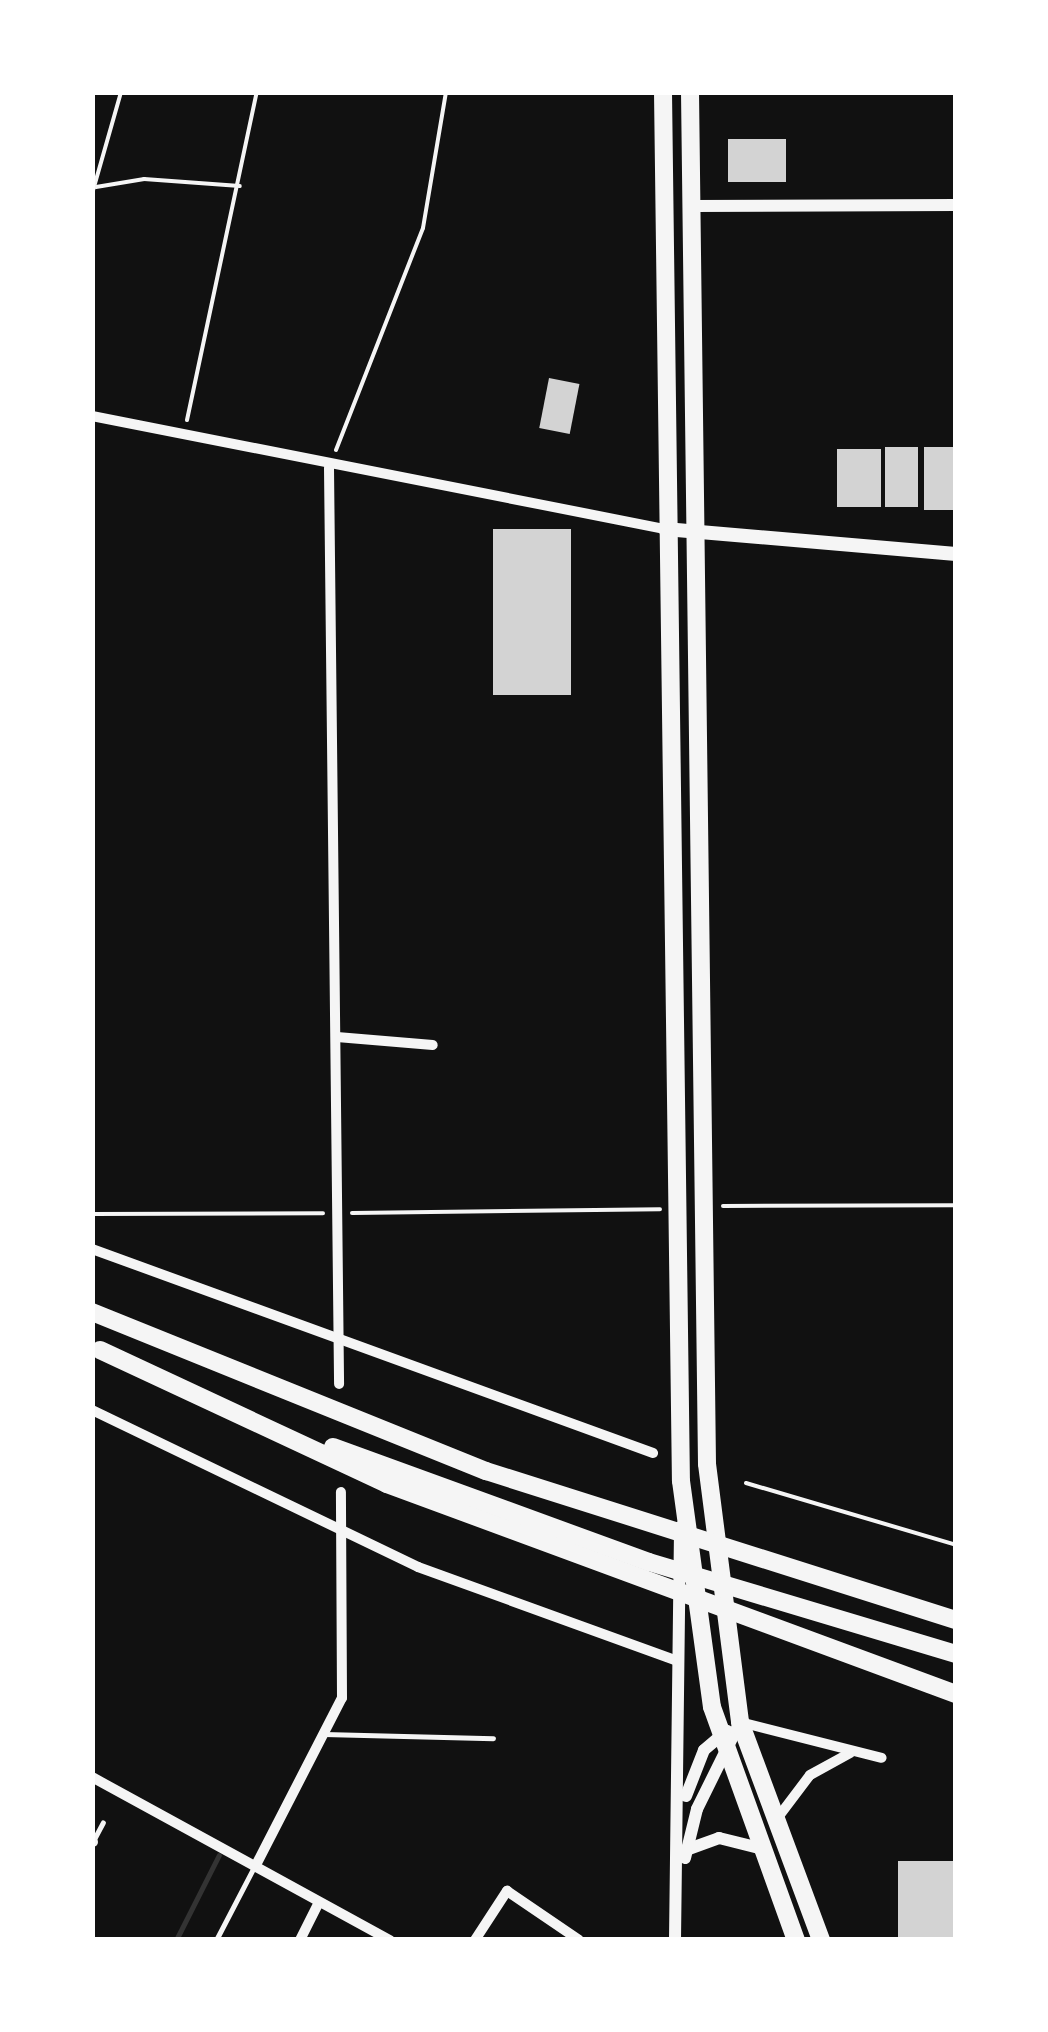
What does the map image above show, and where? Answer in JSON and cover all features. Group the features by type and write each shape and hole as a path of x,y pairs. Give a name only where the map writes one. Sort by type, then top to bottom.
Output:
{"highway":[{"path":"663,92 665,528 681,1480 700,1658 723,1743 796,1940"},
{"path":"690,92 698,1206 707,1464 740,1722 821,1940"},
{"path":"99,1314 648,1528 956,1620"},
{"path":"96,1349 649,1562 956,1654"},
{"path":"96,1349 387,1484 650,1586 956,1694"}],"main road":[{"path":"665,528 956,554"}],"street":[{"path":"692,206 956,205"},
{"path":"92,416 329,468 665,528"},
{"path":"329,468 339,1384"},
{"path":"337,1037 434,1045"},
{"path":"92,1249 336,1344 653,1453"},
{"path":"92,1410 340,1530 678,1661"},
{"path":"676,1940 681,1823 681,1480"},
{"path":"254,1867 342,1698 340,1492"},
{"path":"681,1823 691,1770 723,1743 740,1722 882,1758"},
{"path":"676,1940 686,1850 723,1743"},
{"path":"776,1820 810,1775 851,1752"},
{"path":"92,1778 387,1939"},
{"path":"686,1850 719,1838 759,1848"},
{"path":"476,1940 507,1891 579,1940"},
{"path":"300,1940 319,1902"}],"lane":[{"path":"324,1734 493,1738"},
{"path":"93,1842 104,1822"},
{"path":"216,1940 254,1867"}],"path":[{"path":"92,194 121,92"},
{"path":"179,436 240,186 257,92"},
{"path":"329,468 423,228 446,92"},
{"path":"96,187 144,179 240,186"},
{"path":"698,1206 956,1205"},
{"path":"92,1214 660,1209"},
{"path":"746,1482 956,1546"}],"building":[{"path":"728,139 786,139 786,182 728,182"},
{"path":"549,378 579,384 570,434 539,428"},
{"path":"885,447 918,447 918,507 885,507"},
{"path":"924,447 956,447 956,510 924,510"},
{"path":"837,449 881,449 881,507 837,507"},
{"path":"493,529 571,529 571,695 493,695"},
{"path":"898,1861 956,1861 956,1940 898,1940"}],"waterway":[{"path":"176,1940 219,1855"}]}
